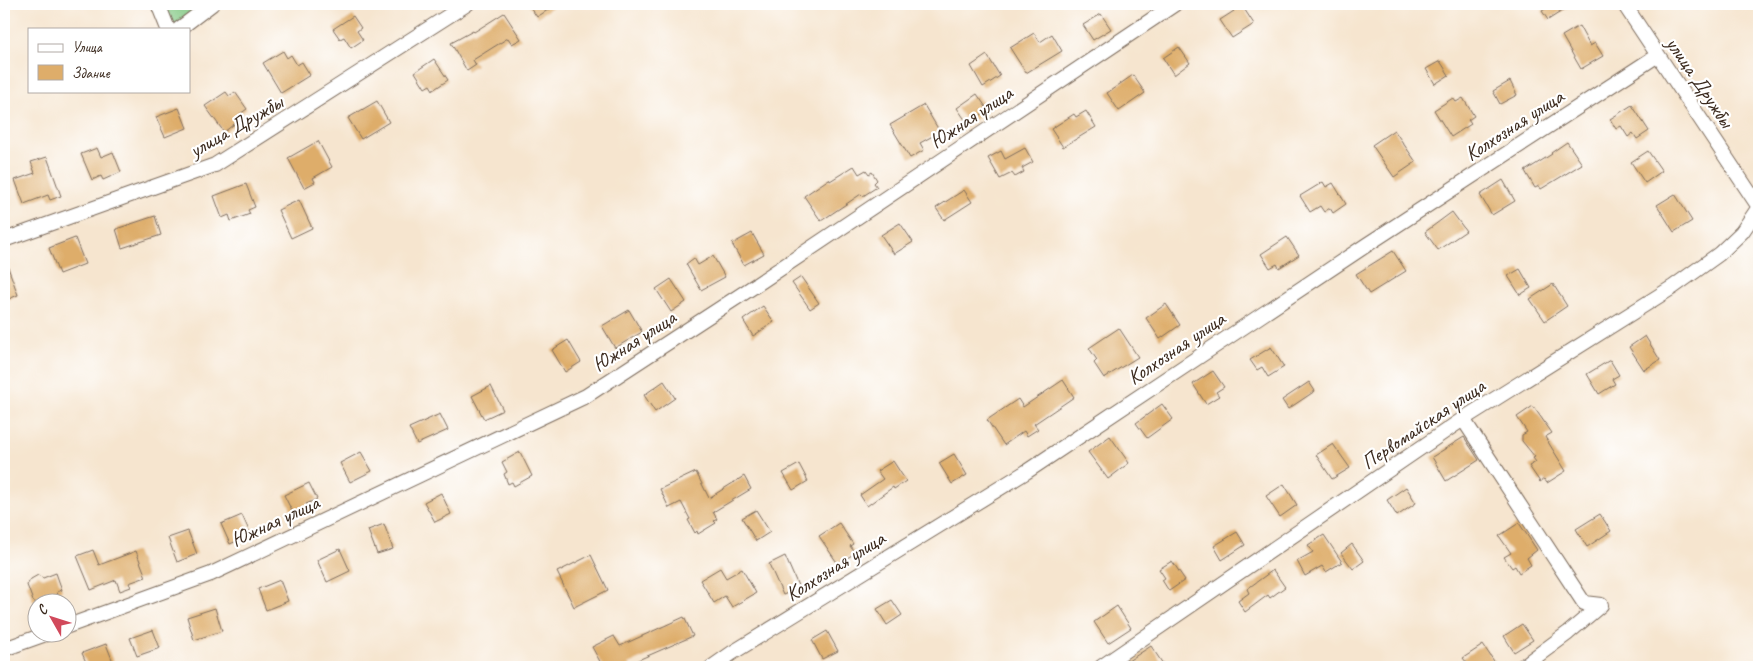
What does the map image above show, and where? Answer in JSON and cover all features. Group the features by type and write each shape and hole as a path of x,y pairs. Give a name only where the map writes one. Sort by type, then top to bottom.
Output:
{"street":[{"path":"158,4 168,28"},
{"path":"180,28 212,4"},
{"name":"улица Дружбы","path":"4,240 215,165 467,4"},
{"name":"Южная улица","path":"78,622 212,574 586,396 756,285 1175,4"},
{"name":"улица Дружбы","path":"1624,4 1759,207"},
{"name":"Колхозная улица","path":"712,667 1026,472 1344,260 1658,56"},
{"name":"Первомайская улица","path":"1102,667 1463,419 1665,292 1712,260 1742,232 1759,207"},
{"path":"1463,419 1584,603 1601,605 1568,633 1522,667"},
{"path":"4,649 28,640"}],"green space":[{"path":"158,4 212,4 170,28 168,28"}],"building":[{"path":"528,4 557,4 537,17"},
{"path":"1229,4 1241,4 1254,24 1232,38 1220,20 1234,11"},
{"path":"1553,4 1573,4 1548,20 1542,11"},
{"path":"504,13 521,39 512,44 508,38 473,60 476,65 467,71 451,43 474,32"},
{"path":"1101,14 1111,29 1093,40 1083,25"},
{"path":"353,16 361,28 357,31 363,40 351,48 344,37 340,39 333,29"},
{"path":"1579,26 1590,46 1595,43 1603,56 1581,69 1562,36"},
{"path":"1034,33 1040,42 1052,34 1062,51 1026,73 1010,48"},
{"path":"1179,47 1190,63 1174,75 1163,58"},
{"path":"283,51 287,58 291,55 297,65 302,62 310,75 281,93 263,63"},
{"path":"987,55 1000,76 983,87 971,66"},
{"path":"434,59 448,80 433,90 430,85 425,88 415,72"},
{"path":"1440,61 1449,75 1435,84 1426,69"},
{"path":"1133,75 1145,93 1119,111 1107,93"},
{"path":"1510,81 1517,95 1500,104 1493,91"},
{"path":"226,92 229,96 235,92 247,109 240,114 242,118 224,132 205,106"},
{"path":"977,94 988,110 968,124 957,108"},
{"path":"1453,98 1456,102 1463,98 1474,116 1468,120 1471,124 1451,137 1434,110"},
{"path":"377,101 389,122 361,139 348,118"},
{"path":"924,105 940,132 920,143 924,150 910,158 890,125"},
{"path":"1632,105 1649,131 1637,139 1633,133 1628,137 1621,126 1616,129 1610,119"},
{"path":"179,108 187,128 165,137 156,117"},
{"path":"1086,111 1096,127 1063,147 1051,129 1074,114 1076,117"},
{"path":"1394,130 1416,162 1394,177 1372,145"},
{"path":"318,141 332,167 313,178 315,182 304,188 288,158"},
{"path":"1567,142 1582,164 1541,189 1539,186 1535,188 1525,171"},
{"path":"97,148 101,157 113,152 121,172 103,180 101,176 92,180 81,154"},
{"path":"1025,148 1033,162 1022,168 1024,172 1015,177 1012,173 1000,179 988,158 1001,151 1005,159"},
{"path":"1648,151 1662,171 1645,183 1631,162"},
{"path":"47,157 61,196 50,200 48,195 24,204 15,180 35,173 31,162"},
{"path":"854,166 859,174 866,170 869,174 872,172 877,180 874,183 877,187 863,196 861,194 821,221 804,196 829,179 830,181"},
{"path":"1503,180 1515,201 1492,215 1480,195"},
{"path":"1323,182 1326,187 1333,183 1346,204 1333,213 1330,208 1324,212 1320,206 1310,212 1300,196"},
{"path":"246,184 255,207 248,210 250,214 231,221 229,215 222,218 214,196"},
{"path":"964,190 972,202 944,220 936,208"},
{"path":"1675,194 1692,221 1674,232 1657,205"},
{"path":"299,200 312,228 291,238 278,210"},
{"path":"1452,212 1466,231 1438,250 1425,232"},
{"path":"155,216 161,235 122,248 116,229"},
{"path":"900,223 913,242 894,254 881,235"},
{"path":"752,233 764,254 744,265 732,244"},
{"path":"1287,237 1299,255 1279,268 1277,264 1270,268 1261,254"},
{"path":"75,238 85,264 59,274 49,248"},
{"path":"1393,251 1406,271 1369,294 1356,274"},
{"path":"713,256 725,277 701,290 686,264 694,258 698,265"},
{"path":"4,260 18,295 4,301"},
{"path":"1520,269 1531,288 1520,295 1508,276"},
{"path":"801,277 819,303 810,309 792,283"},
{"path":"671,279 686,302 671,312 656,289"},
{"path":"1553,284 1567,306 1545,321 1530,299"},
{"path":"1166,304 1180,325 1160,339 1146,318"},
{"path":"763,306 774,322 753,336 743,320"},
{"path":"629,310 642,332 615,348 602,326"},
{"path":"1119,328 1138,357 1104,378 1094,363 1097,360 1089,348"},
{"path":"1645,336 1660,360 1644,370 1629,347"},
{"path":"568,340 581,362 565,372 552,350"},
{"path":"1271,347 1284,367 1268,377 1262,367 1257,370 1250,360"},
{"path":"1610,360 1619,375 1612,379 1615,384 1599,394 1587,374"},
{"path":"1213,371 1224,387 1216,392 1219,396 1206,404 1193,384"},
{"path":"1063,380 1074,397 1034,424 1038,429 1027,436 1024,431 1004,445 987,420 1018,399 1023,407"},
{"path":"664,381 675,398 655,412 644,395"},
{"path":"1309,382 1315,391 1288,409 1282,400"},
{"path":"491,386 503,410 484,419 472,396"},
{"path":"1162,404 1173,419 1147,438 1136,423"},
{"path":"1533,406 1552,433 1545,437 1566,471 1547,483 1544,479 1540,482 1529,466 1536,462 1533,458 1535,457 1522,441 1522,435 1527,432 1517,417"},
{"path":"440,414 448,430 417,444 409,428"},
{"path":"1110,436 1129,463 1108,479 1088,452"},
{"path":"1464,437 1479,460 1446,481 1432,457"},
{"path":"1333,444 1350,468 1332,479 1316,455"},
{"path":"361,452 372,471 350,482 340,463"},
{"path":"520,452 532,476 514,486 512,482 508,484 504,474 507,472 502,462"},
{"path":"954,454 967,475 952,484 939,463"},
{"path":"893,461 906,481 894,489 893,487 867,506 860,495 883,479 877,471"},
{"path":"799,464 808,481 793,490 783,473"},
{"path":"696,472 709,498 744,476 751,489 713,512 717,519 714,521 716,523 698,534 697,531 695,533 688,520 690,519 681,502 669,508 660,489"},
{"path":"309,483 317,499 306,504 307,507 293,513 284,495"},
{"path":"1284,484 1297,505 1280,517 1266,496"},
{"path":"1406,487 1416,503 1397,516 1387,500"},
{"path":"441,493 451,514 435,522 424,502"},
{"path":"756,510 770,532 756,541 742,518"},
{"path":"1600,514 1611,531 1587,547 1576,529"},
{"path":"242,515 251,535 230,544 221,524"},
{"path":"839,523 853,544 850,546 855,553 838,564 819,536"},
{"path":"1519,523 1537,550 1527,558 1531,565 1519,573 1515,566 1512,568 1504,557 1511,553 1499,536"},
{"path":"384,524 393,549 377,554 368,530"},
{"path":"188,531 197,554 177,562 168,538"},
{"path":"1237,532 1245,545 1222,560 1214,546"},
{"path":"1324,535 1342,562 1326,572 1322,566 1305,576 1297,561 1313,552 1308,545"},
{"path":"1352,544 1364,561 1353,569 1341,553"},
{"path":"340,549 350,571 327,582 317,560"},
{"path":"93,550 99,565 136,551 146,577 129,583 131,587 120,591 116,580 91,590 77,556"},
{"path":"591,555 608,590 574,607 557,572"},
{"path":"785,556 799,588 783,595 769,564"},
{"path":"1172,561 1185,580 1169,591 1162,580 1165,578 1159,569"},
{"path":"720,568 726,578 742,569 756,593 732,607 725,596 714,603 700,580"},
{"path":"1273,570 1285,587 1270,598 1268,595 1245,612 1238,601 1249,593 1247,589"},
{"path":"56,573 62,590 57,592 58,594 30,594 27,585 31,579 38,575 43,578"},
{"path":"280,580 288,601 266,610 258,589"},
{"path":"892,600 902,615 887,625 877,609"},
{"path":"1117,606 1131,628 1108,643 1094,622"},
{"path":"215,608 222,631 194,640 187,617"},
{"path":"684,617 693,636 629,664 631,667 603,667 592,647 614,636 620,646"},
{"path":"1522,624 1533,640 1514,652 1504,636"},
{"path":"153,630 160,648 137,656 130,638"},
{"path":"827,631 838,651 822,659 812,640"},
{"path":"106,644 115,667 88,667 82,653"},
{"path":"1483,645 1498,667 1470,667 1463,658"},
{"path":"1151,646 1165,667 1119,667"}]}
